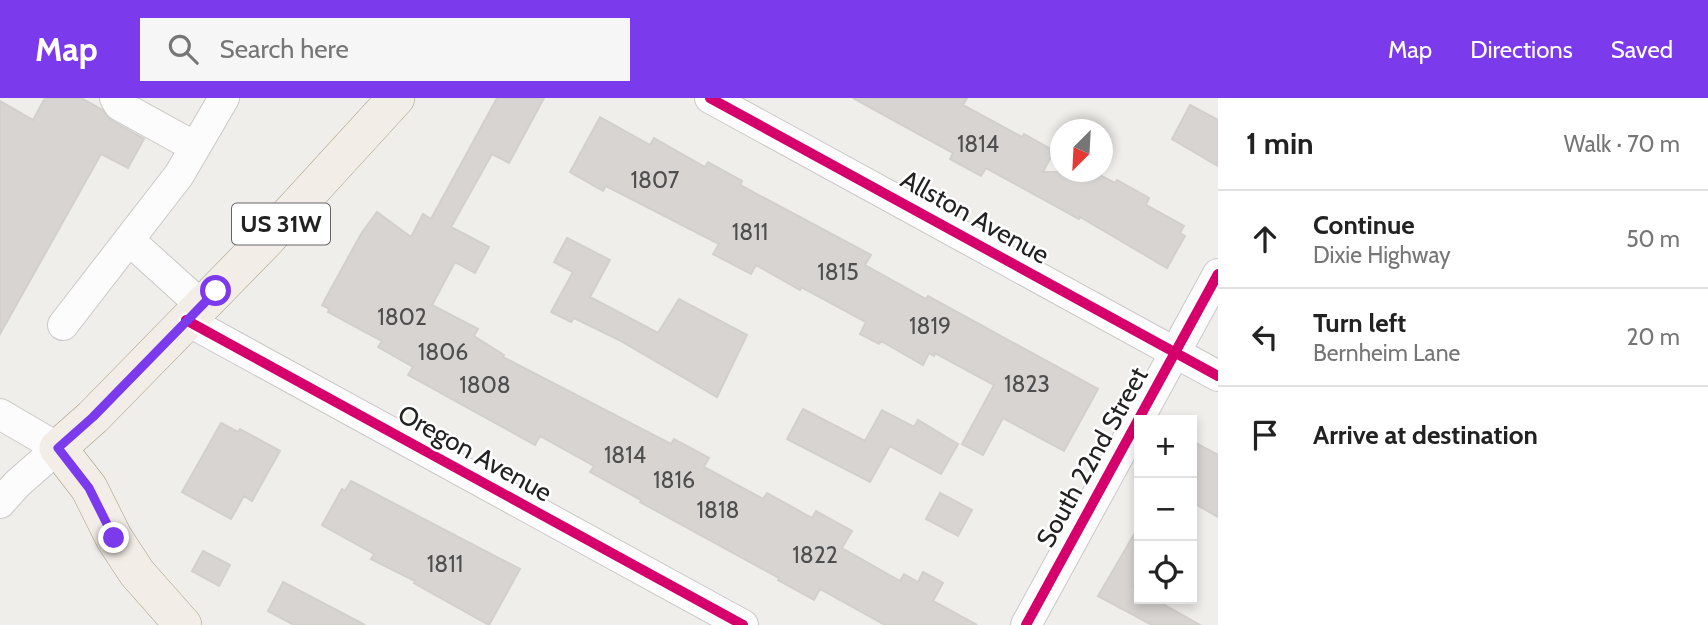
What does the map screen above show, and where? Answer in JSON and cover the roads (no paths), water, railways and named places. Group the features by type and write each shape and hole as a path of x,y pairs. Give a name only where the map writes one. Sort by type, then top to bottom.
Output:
{"main road":[{"name":"US 31W","path":"58,448 93,417 266,240 396,98"},
{"path":"58,448 89,488 114,538 138,573 183,625"}],"street":[{"path":"115,98 119,105 195,147"},
{"path":"63,325 179,174 224,98"},
{"name":"Allston Avenue","path":"709,98 1218,376"},
{"name":"Oregon Avenue","path":"129,240 194,312 743,625"},
{"name":"South 22nd Street","path":"1026,625 1218,274"},
{"path":"0,414 58,448 0,503"}]}
